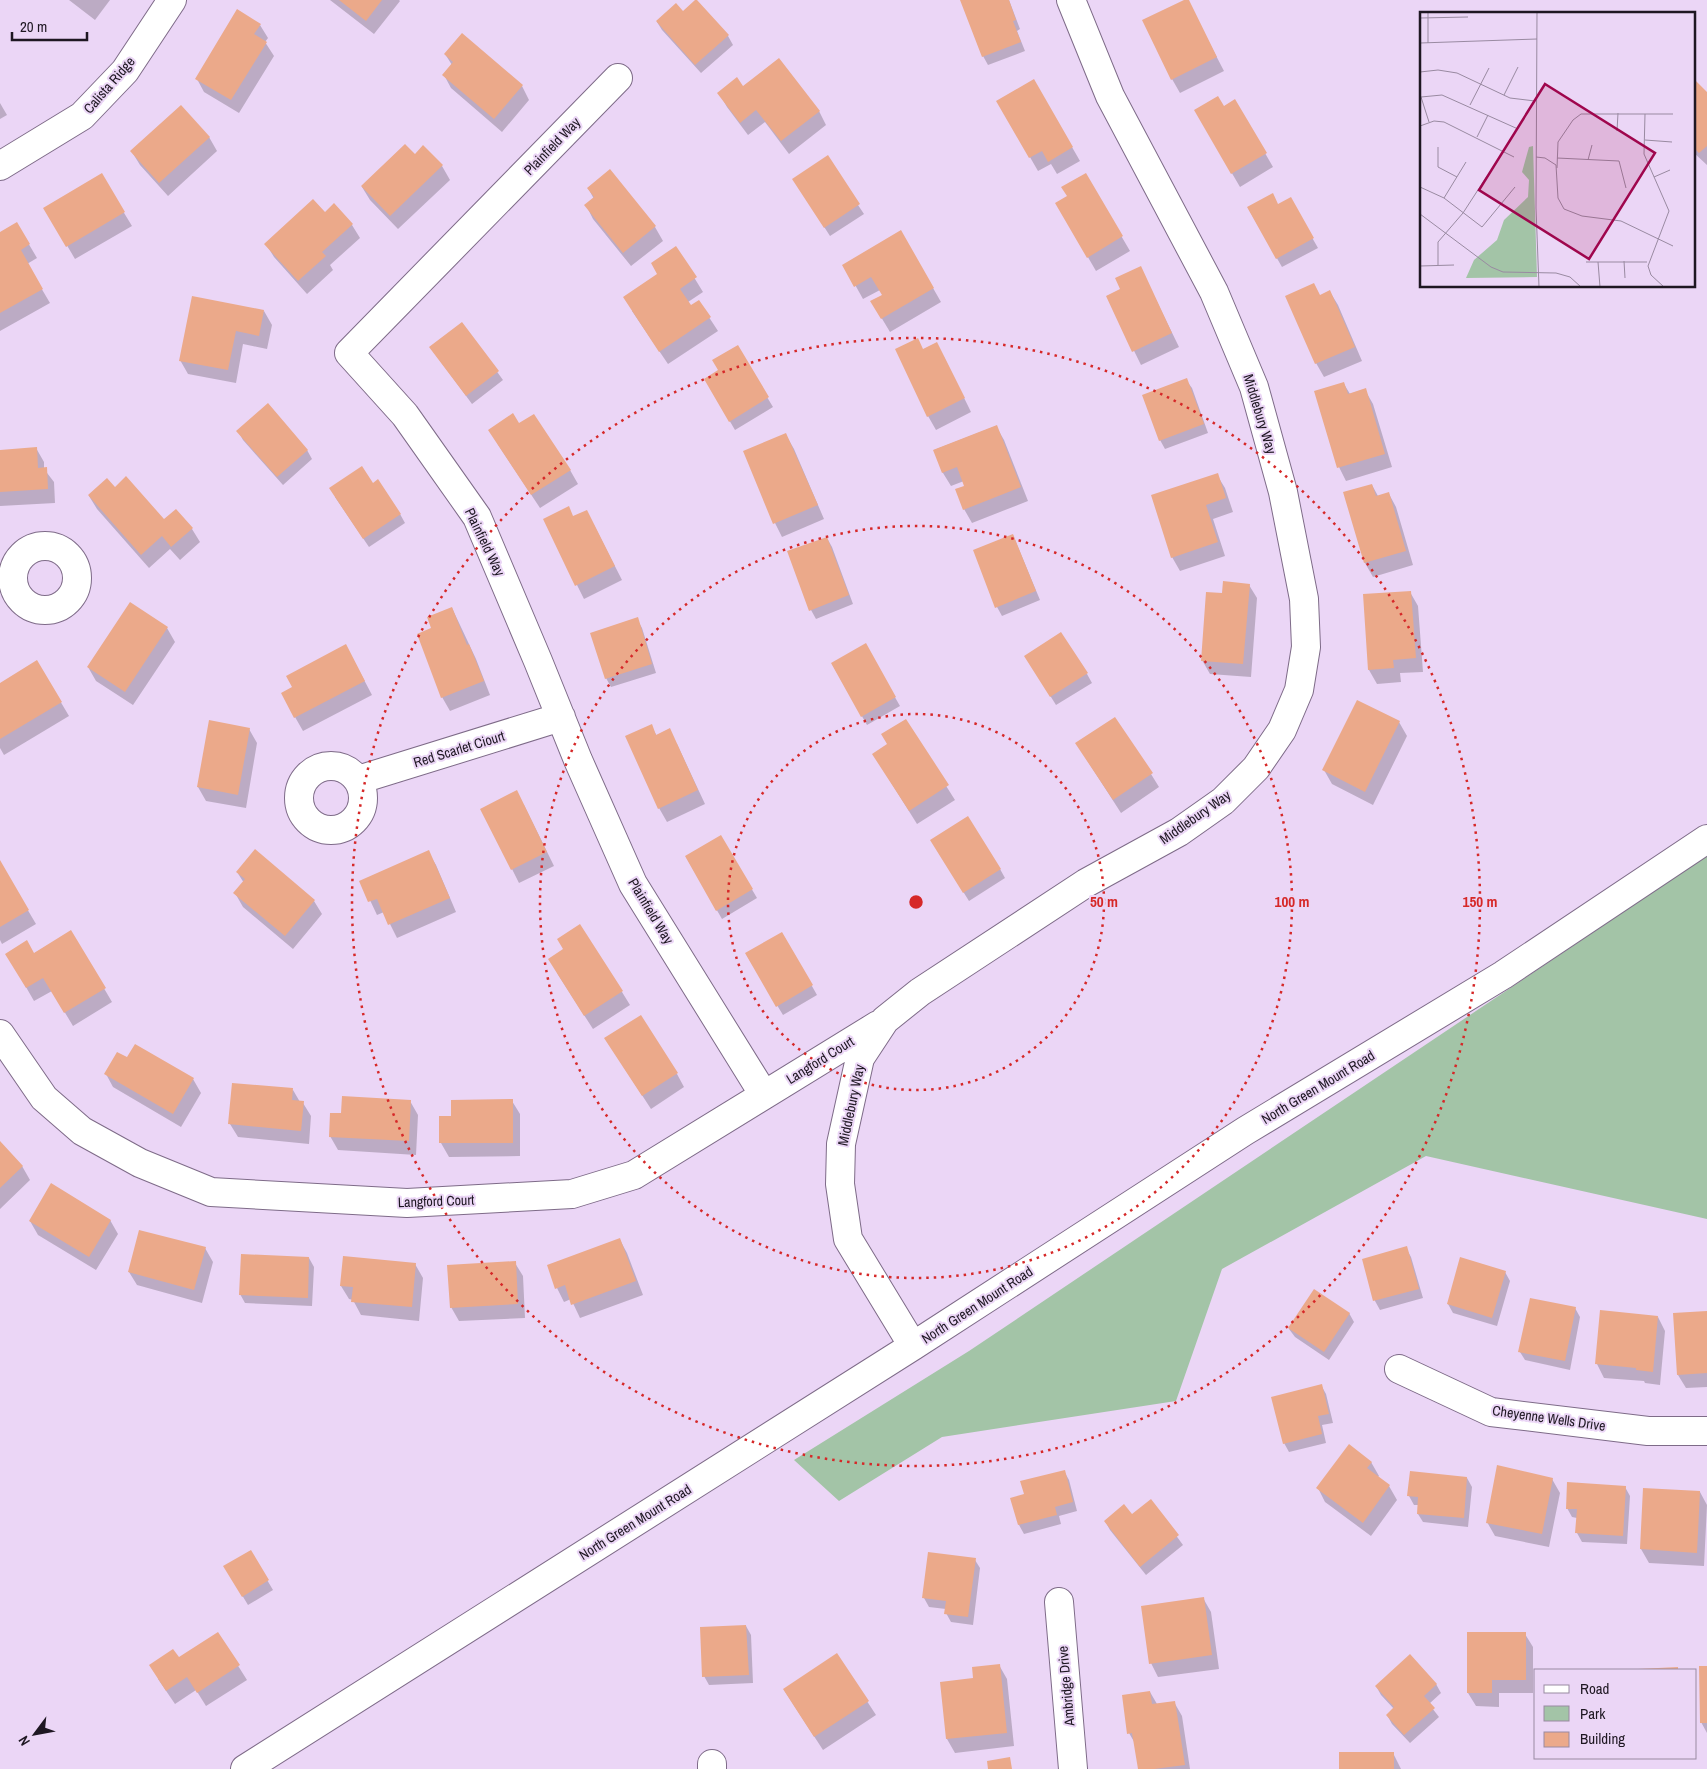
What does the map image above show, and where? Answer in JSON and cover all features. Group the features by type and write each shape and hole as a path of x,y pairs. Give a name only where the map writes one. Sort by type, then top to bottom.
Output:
{"street":[{"name":"Calista Ridge","path":"0,166 82,116 125,71 172,0"},
{"name":"Middlebury Way","path":"913,1346 848,1239 840,1184 841,1144 860,1058 885,1020 920,992 1086,883 1179,832 1223,801 1256,768 1282,730 1299,690 1306,647 1304,599 1283,492 1254,387 1214,292 1110,96 1071,0"},
{"name":"Plainfield Way","path":"618,78 348,353 405,415 477,517 632,884 764,1095"},
{"name":"Red Scarlet Ciourt","path":"358,780 561,717"},
{"name":"North Green Mount Road","path":"256,1766 913,1346 1245,1131 1503,975 1707,839"},
{"name":"Langford Court","path":"0,1034 44,1098 82,1131 140,1163 211,1192 407,1203 572,1194 634,1174 885,1020"},
{"name":"Cheyenne Wells Drive","path":"1399,1370 1491,1412 1648,1432 1707,1431"},
{"name":"Ambridge Drive","path":"1059,1602 1073,1769"}],"green space":[{"path":"1707,856 1707,1219 1426,1156 1222,1269 1176,1401 942,1437 839,1501 794,1460 969,1351"}],"building":[{"path":"339,0 382,0 366,21"},
{"path":"695,0 729,35 695,65 656,21 676,3 683,11"},
{"path":"960,0 1009,0 1016,20 1013,21 1021,42 982,57"},
{"path":"1184,0 1189,0 1217,57 1171,80 1142,20"},
{"path":"237,9 261,24 254,34 267,42 231,100 195,79"},
{"path":"462,33 523,85 494,119 442,75 453,62 444,54"},
{"path":"779,58 820,111 781,141 756,110 740,123 717,93 737,77 743,86"},
{"path":"1034,79 1073,147 1048,162 1042,151 1029,158 996,101"},
{"path":"1694,79 1707,92 1707,146 1699,153 1694,148"},
{"path":"1218,96 1224,106 1235,99 1267,153 1231,174 1194,110"},
{"path":"181,105 210,137 159,183 130,151"},
{"path":"405,144 415,154 423,145 443,165 390,216 361,186"},
{"path":"828,155 860,204 824,228 792,179"},
{"path":"610,169 656,226 623,253 584,205 594,197 587,188"},
{"path":"102,173 125,212 66,247 43,208"},
{"path":"1086,173 1123,236 1087,258 1055,203 1067,196 1061,187"},
{"path":"1273,193 1278,204 1291,197 1314,238 1276,259 1247,207"},
{"path":"313,199 325,212 334,203 353,224 322,252 326,256 298,281 264,244"},
{"path":"17,222 30,244 21,250 43,289 0,313 0,232"},
{"path":"901,230 934,288 881,319 870,301 882,295 871,277 854,287 842,265"},
{"path":"676,246 697,277 680,289 691,305 699,300 711,317 659,352 623,297 657,274 651,263"},
{"path":"1141,266 1172,333 1132,352 1106,296 1120,289 1115,278"},
{"path":"1314,283 1320,295 1330,290 1355,347 1315,364 1285,296"},
{"path":"192,296 264,310 259,336 236,331 228,370 179,361"},
{"path":"462,322 499,371 466,396 429,347"},
{"path":"918,338 923,349 937,342 965,398 927,417 895,349"},
{"path":"738,345 769,397 729,422 704,379 718,370 712,360"},
{"path":"1187,378 1204,424 1159,441 1142,395"},
{"path":"1344,382 1348,394 1366,388 1385,454 1337,468 1314,391"},
{"path":"268,403 308,450 277,477 236,431"},
{"path":"513,413 519,423 534,414 571,470 531,495 488,430"},
{"path":"997,425 1021,487 963,510 955,489 964,486 957,467 942,473 933,450"},
{"path":"786,433 818,505 773,524 743,451"},
{"path":"37,447 38,468 47,467 48,489 0,492 0,450"},
{"path":"362,466 373,483 378,479 401,514 363,539 329,488"},
{"path":"1218,473 1226,498 1206,505 1218,542 1171,558 1151,495"},
{"path":"126,476 164,519 176,509 193,528 171,547 162,536 141,555 88,495 107,478 115,487"},
{"path":"1372,484 1376,496 1389,492 1406,551 1364,563 1343,492"},
{"path":"569,506 573,516 587,510 615,566 575,586 543,519"},
{"path":"1013,534 1036,591 995,608 973,550"},
{"path":"827,537 849,595 809,611 787,551"},
{"path":"1223,581 1250,584 1243,664 1201,661 1206,592 1222,593"},
{"path":"1411,591 1416,658 1393,660 1394,668 1368,670 1363,594"},
{"path":"130,602 168,627 125,692 87,667"},
{"path":"452,607 484,681 441,698 417,634 431,628 427,617"},
{"path":"638,617 652,664 605,679 590,633"},
{"path":"1061,632 1088,673 1050,697 1024,656"},
{"path":"866,643 896,697 861,717 831,663"},
{"path":"346,644 365,681 294,718 281,693 292,687 286,676"},
{"path":"37,660 62,702 0,739 0,683"},
{"path":"1357,700 1400,721 1365,792 1322,770"},
{"path":"1115,717 1153,773 1113,800 1075,743"},
{"path":"906,719 949,785 909,811 872,754 887,744 881,734"},
{"path":"209,720 250,728 238,795 197,787"},
{"path":"652,724 656,735 670,728 698,790 658,809 625,736"},
{"path":"517,790 547,852 511,870 480,809"},
{"path":"968,816 1001,869 963,893 930,840"},
{"path":"721,835 753,889 716,911 685,856"},
{"path":"255,849 315,900 285,936 233,893 245,879 236,872"},
{"path":"429,850 450,898 388,925 377,899 368,902 359,881"},
{"path":"0,860 29,910 0,927"},
{"path":"580,924 623,991 584,1016 548,959 563,949 557,939"},
{"path":"71,930 106,988 64,1013 43,978 26,988 5,954 27,940 34,953"},
{"path":"782,932 813,985 776,1007 745,953"},
{"path":"641,1015 678,1073 642,1096 604,1038"},
{"path":"135,1044 194,1078 173,1114 104,1074 117,1052 127,1057"},
{"path":"232,1083 293,1088 292,1100 304,1101 301,1131 228,1124"},
{"path":"342,1096 411,1100 409,1141 329,1137 330,1113 341,1113"},
{"path":"513,1099 513,1143 439,1143 439,1116 451,1116 451,1100"},
{"path":"0,1141 23,1166 0,1188"},
{"path":"51,1183 111,1220 89,1257 29,1221"},
{"path":"139,1230 206,1247 194,1290 128,1272"},
{"path":"620,1238 636,1281 571,1305 565,1285 555,1289 547,1265"},
{"path":"1407,1246 1419,1289 1373,1301 1362,1259"},
{"path":"241,1254 309,1257 308,1298 239,1295"},
{"path":"343,1256 416,1263 412,1307 351,1302 353,1287 340,1286"},
{"path":"1460,1257 1506,1271 1492,1318 1447,1304"},
{"path":"516,1261 518,1304 450,1308 447,1265"},
{"path":"1314,1289 1350,1313 1324,1352 1288,1328"},
{"path":"1530,1298 1576,1307 1565,1361 1518,1352"},
{"path":"1600,1310 1658,1316 1653,1372 1636,1370 1636,1368 1595,1364"},
{"path":"1707,1311 1707,1373 1677,1375 1673,1313"},
{"path":"1322,1384 1329,1414 1318,1416 1322,1434 1283,1444 1271,1397"},
{"path":"1349,1444 1372,1462 1367,1468 1390,1485 1363,1523 1316,1488"},
{"path":"1497,1465 1553,1478 1542,1534 1486,1523"},
{"path":"1065,1470 1073,1502 1055,1507 1057,1515 1018,1525 1010,1498 1024,1494 1020,1481"},
{"path":"1410,1471 1467,1477 1464,1518 1417,1514 1418,1497 1407,1496"},
{"path":"1567,1482 1626,1486 1623,1536 1575,1533 1577,1509 1566,1509"},
{"path":"1643,1488 1700,1491 1697,1553 1640,1549"},
{"path":"1151,1499 1179,1535 1140,1567 1104,1521 1124,1504 1132,1514"},
{"path":"251,1550 269,1580 242,1597 223,1566"},
{"path":"928,1552 976,1558 968,1617 944,1614 946,1601 922,1598"},
{"path":"1204,1597 1212,1655 1149,1664 1141,1606"},
{"path":"746,1625 749,1675 702,1677 700,1627"},
{"path":"218,1632 240,1665 197,1693 187,1677 166,1691 149,1665 173,1649 179,1657"},
{"path":"1467,1632 1526,1632 1526,1680 1492,1680 1492,1693 1467,1693"},
{"path":"837,1653 869,1701 814,1737 783,1689"},
{"path":"1410,1654 1437,1684 1424,1696 1435,1708 1404,1735 1386,1715 1394,1707 1375,1686"},
{"path":"1000,1664 1007,1733 946,1739 940,1682 973,1678 972,1667"},
{"path":"1699,1666 1707,1666 1707,1723 1700,1723"},
{"path":"1678,1667 1678,1669 1638,1669"},
{"path":"1150,1691 1152,1704 1175,1701 1185,1765 1138,1769 1132,1733 1127,1734 1122,1695"},
{"path":"1339,1752 1394,1752 1394,1769 1339,1769"},
{"path":"1010,1757 1012,1769 988,1769 987,1761"}]}
